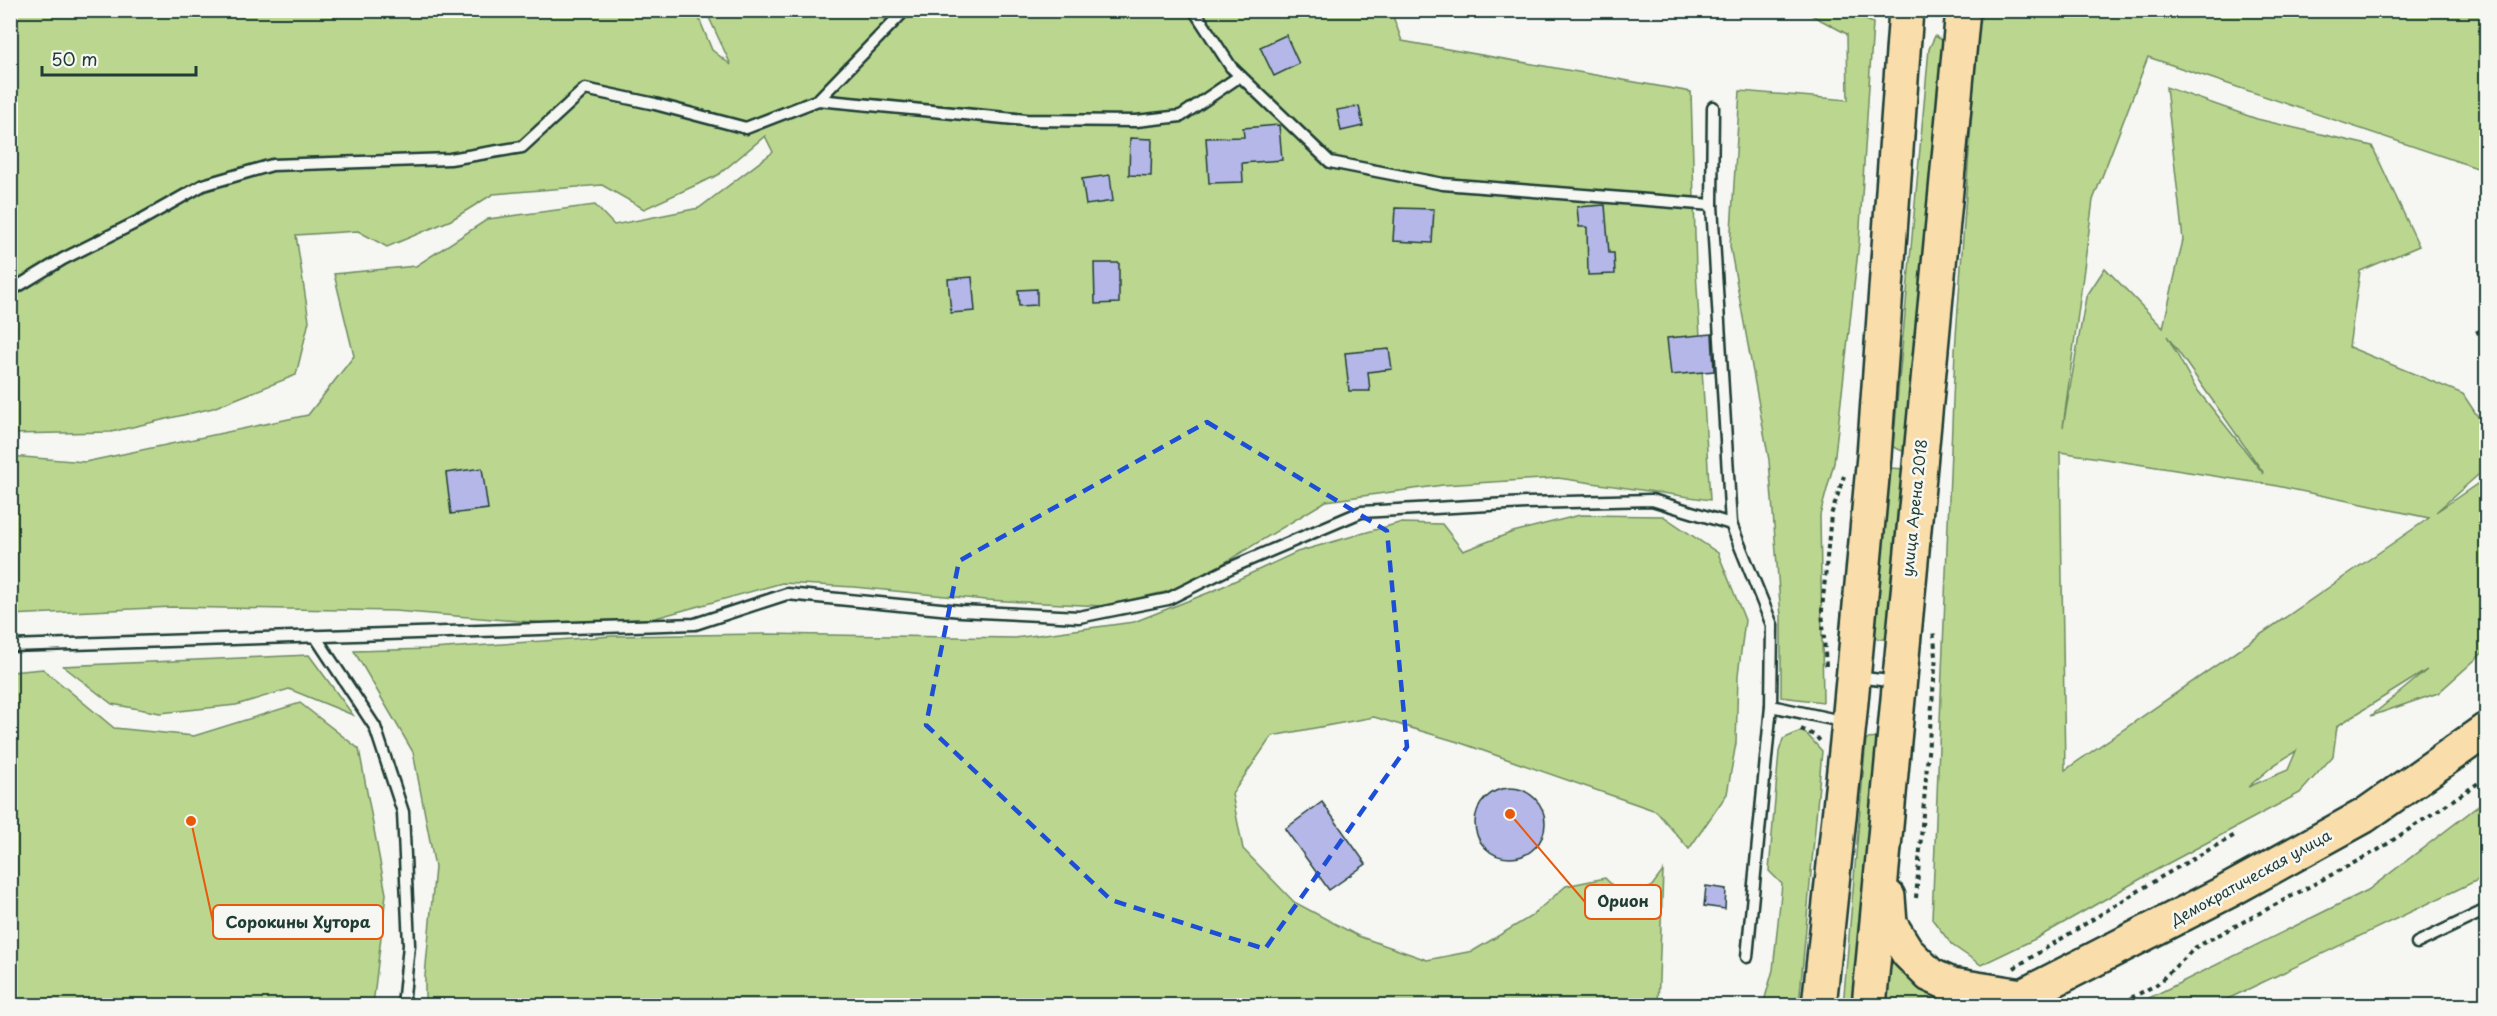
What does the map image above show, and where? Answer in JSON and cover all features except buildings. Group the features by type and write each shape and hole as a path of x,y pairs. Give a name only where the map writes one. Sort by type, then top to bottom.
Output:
{"main road":[{"path":"1818,997 1849,723 1874,456 1906,10"},
{"name":"улица Арена 2018","path":"1869,1005 1963,10"},
{"name":"Демократическая улица","path":"2013,1001 2219,896 2364,816 2487,730"},
{"path":"1884,855 1890,924 1908,953 1930,975 1952,985 2013,1001"}],"lane":[{"path":"10,291 63,259 141,220 203,185 272,165 450,159 522,147 585,89 655,104 746,128 818,100 905,10"},
{"path":"1194,10 1231,67 1330,162 1443,184 1712,205"},
{"path":"818,100 1026,120 1136,121 1181,116 1240,76"},
{"path":"1713,107 1712,205 1731,524 1772,625 1771,706 1747,957"},
{"path":"10,646 695,624 787,594 961,611 1079,617 1168,599 1230,568 1361,512 1526,503 1652,501 1731,524"},
{"path":"315,636 375,727 403,812 409,945 403,1005"},
{"path":"1853,677 1899,682"},
{"path":"1771,706 1849,723"},
{"path":"2417,943 2487,910"},
{"path":"2480,1005 2487,1002"}],"path":[{"path":"2477,330 2487,350"},
{"path":"1916,900 1936,656 1932,624"},
{"path":"2115,1005 2156,985 2196,947 2378,850 2487,778"},
{"path":"2004,970 2014,968 2161,877 2235,835"}],"highlighted area":[{"path":"1207,422 1387,531 1407,747 1265,949 1111,900 926,725 959,561"}],"green space":[{"path":"11,11 696,11 712,50 731,65 706,11 1391,11 1402,41 1691,92 1696,271 1710,500 1558,478 1443,485 1326,501 1183,588 1102,606 986,600 854,587 782,583 652,619 543,623 395,611 172,607 11,615 11,456 85,462 308,415 354,356 334,274 416,266 488,219 595,205 614,225 699,208 773,152 765,136 718,175 644,209 602,185 493,194 451,220 387,247 358,231 296,235 309,321 296,375 213,408 111,432 11,434"},
{"path":"1804,11 1847,11 1873,23 1859,242 1834,463 1820,515 1823,702 1781,697 1781,617 1769,460 1730,246 1740,91 1848,100 1847,34"},
{"path":"1979,11 2486,11 2486,171 2148,57 2093,200 2063,427 2086,297 2105,268 2163,328 2183,240 2166,87 2257,119 2372,146 2419,246 2360,271 2349,347 2463,394 2486,429 2486,468 2436,512 2486,478 2486,650 2438,693 2371,716 2427,670 2337,726 2333,756 2300,793 2165,865 2037,938 1981,965 1952,945 1932,919 1955,351","holes":["2167,336 2263,472 2263,473 2195,387","2060,452 2272,485 2429,518 2065,770","2296,751 2288,770 2248,787 2274,765"]},
{"path":"1935,36 1942,40 1946,50 1905,452 1893,447 1929,49"},
{"path":"1890,468 1904,469 1889,640 1875,638"},
{"path":"1580,515 1663,516 1718,553 1745,620 1738,675 1736,743 1727,794 1689,849 1656,811 1458,742 1374,717 1272,736 1232,794 1243,849 1294,902 1358,936 1427,960 1473,951 1530,917 1566,886 1605,878 1628,901 1651,887 1663,871 1658,1005 425,1005 425,976 435,867 413,752 354,651 432,649 613,636 766,634 1015,638 1134,622 1213,591 1297,552 1399,523 1442,524 1463,551 1513,532"},
{"path":"309,655 353,715 289,689 236,705 160,713 112,704 63,666"},
{"path":"43,669 114,728 194,736 300,703 359,749 386,894 373,1005 11,1005 11,672"},
{"path":"1803,730 1822,751 1799,1005 1763,1005 1773,970 1782,884 1769,871 1779,752 1783,739"},
{"path":"1882,738 1858,1005 1843,1006 1866,739"},
{"path":"2486,800 2486,876 2215,1005 2135,1005 2368,890"},
{"path":"1891,936 1974,999 1957,1005 1884,1006"}],"place":[{"name":"Орион","path":"1510,814"},
{"name":"Сорокины Хутора","path":"191,821"}]}
